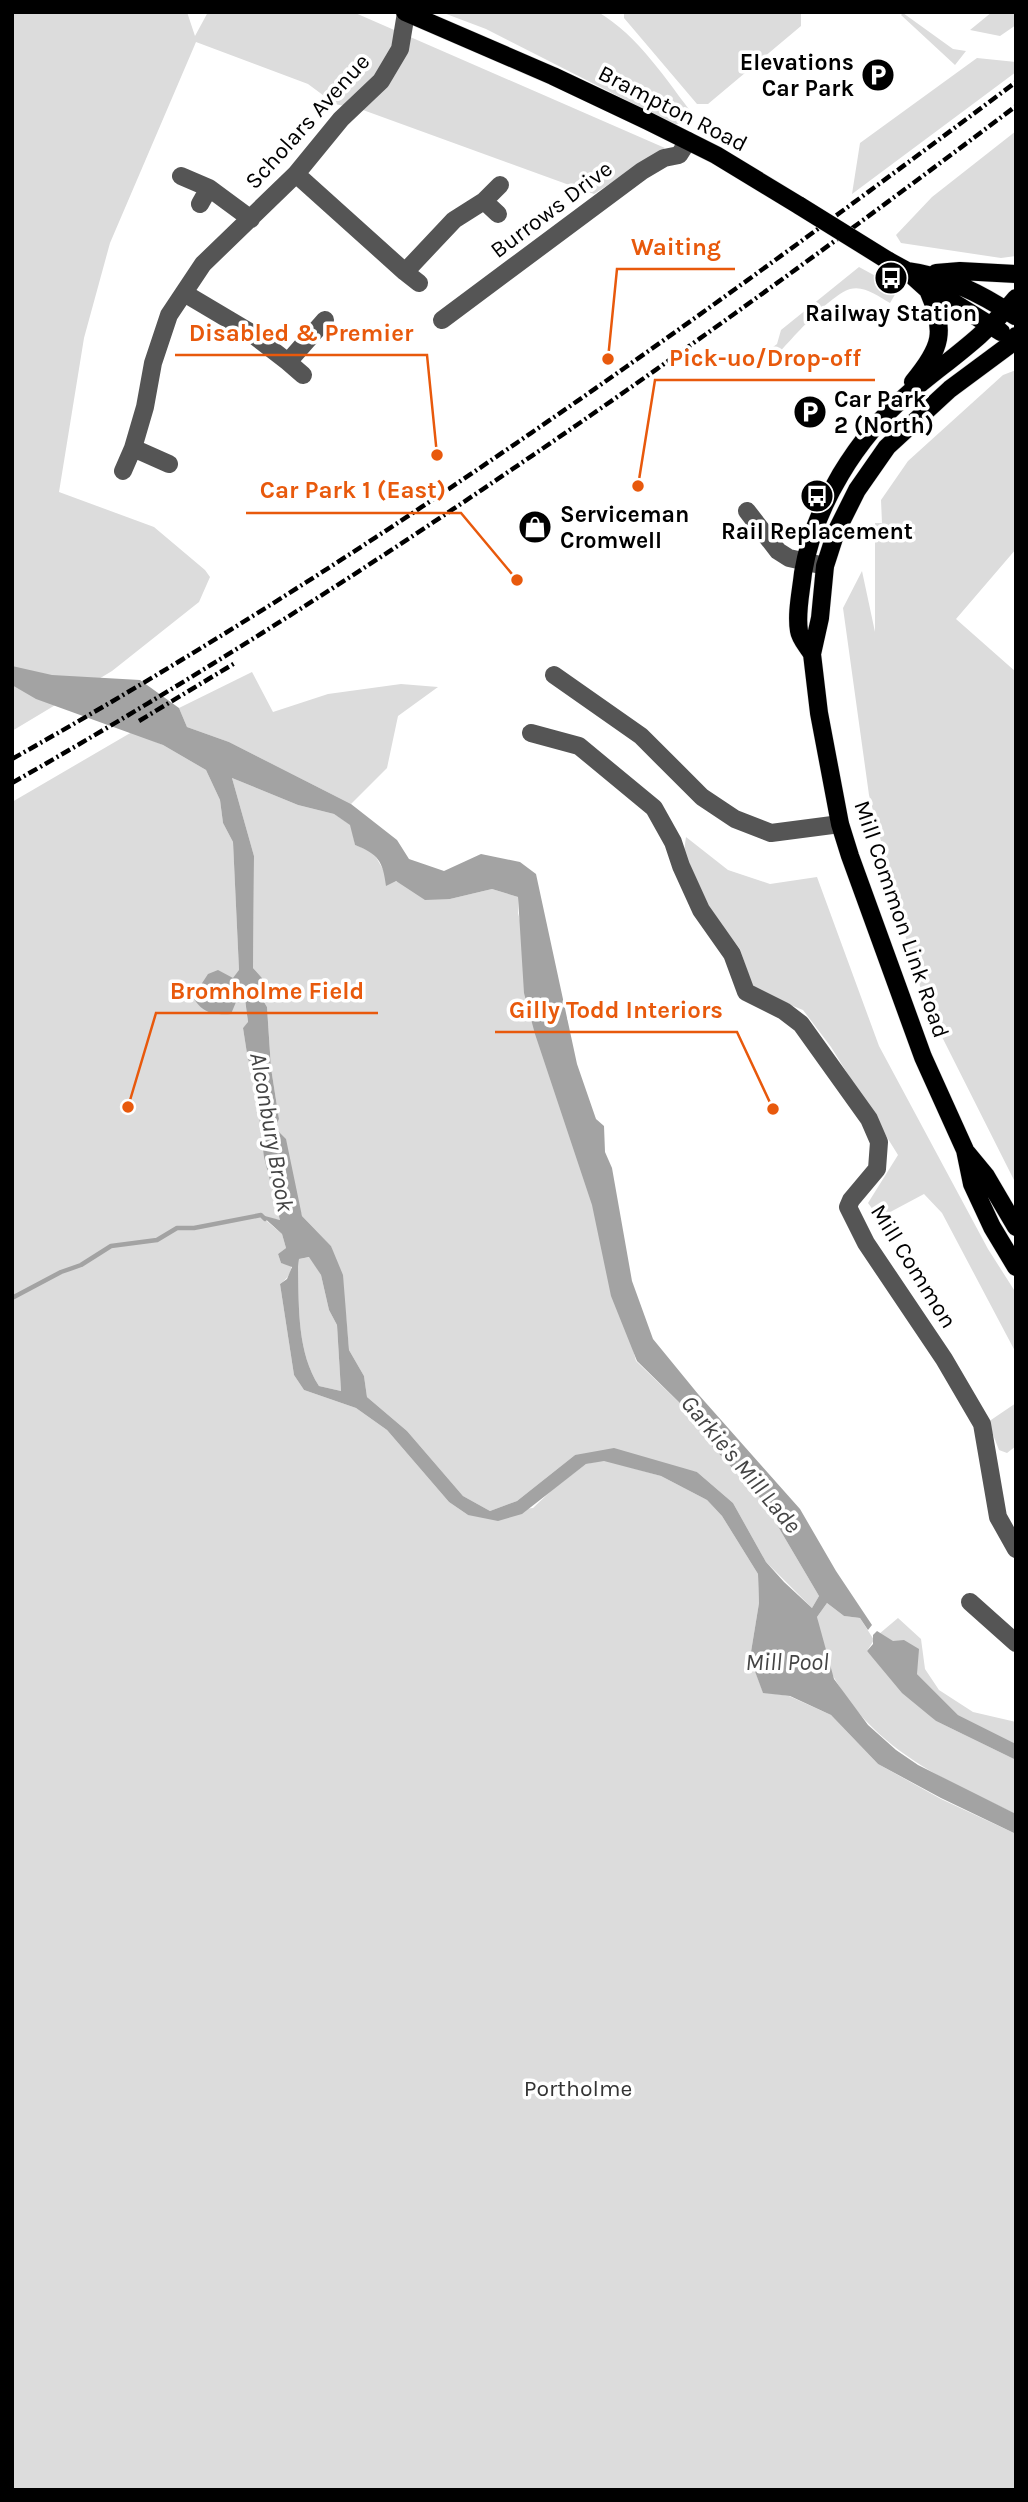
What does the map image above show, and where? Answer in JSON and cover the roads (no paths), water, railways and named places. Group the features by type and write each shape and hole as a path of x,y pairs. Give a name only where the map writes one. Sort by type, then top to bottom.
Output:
{"main road":[{"name":"Brampton Road","path":"405,13 553,76 745,171 887,260 928,282 1015,339"},
{"path":"909,393 910,386 926,367 938,344 940,333 928,282 960,271 1016,274"},
{"name":"Brampton Road","path":"928,282 960,285 1012,308"},
{"name":"Mill Common Link Road","path":"812,654 799,634 805,561 827,502 846,468 860,445 880,421 909,393 1012,308"},
{"name":"Mill Common Link Road","path":"1015,339 950,389 887,447 857,490 836,532 825,566 820,618 812,654 840,824 923,1057 965,1150 972,1184 992,1227 1016,1267"},
{"name":"Mill Common Link Road","path":"965,1150 986,1176 1016,1227"}],"street":[{"name":"Scholars Avenue","path":"123,471 133,448 145,407 153,363 169,315 203,264 296,174 341,119 381,82 400,49 405,13"},
{"name":"Burrows Drive","path":"442,320 642,171 664,158 679,155 688,141"},
{"path":"296,174 412,278 454,220 484,201 500,185"},
{"name":"Scholars Avenue","path":"181,176 209,188 251,219"},
{"path":"200,204 209,188"},
{"path":"484,201 498,215"},
{"path":"184,293 248,331 303,375"},
{"path":"288,362 326,320"},
{"path":"133,448 169,464"},
{"path":"747,511 778,551 789,558 825,566"},
{"path":"554,675 641,736 702,796 735,819 772,833 840,824"},
{"name":"Mill Common","path":"531,733 579,746 654,808 673,842 701,910 732,954 746,992 784,1011 801,1024 869,1119 879,1142 877,1169 848,1207 866,1243 944,1359 982,1424 998,1517 1016,1549"},
{"path":"970,1602 1016,1643"}],"water":[{"path":"12,666 52,675 140,680 179,708 187,727 229,742 351,804 397,840 409,859 444,871 481,854 520,862 536,874 577,1064 596,1119 604,1126 605,1152 612,1168 632,1281 653,1339 800,1509 836,1571 872,1625 868,1630 860,1618 844,1616 827,1603 817,1617 834,1679 868,1725 896,1750 918,1765 1016,1814 1016,1834 878,1764 831,1715 790,1696 763,1693 750,1658 759,1603 758,1574 722,1516 707,1500 661,1476 604,1461 586,1464 522,1514 498,1521 468,1515 449,1502 387,1430 356,1408 304,1390 294,1375 280,1284 287,1279 292,1267 281,1263 278,1254 286,1248 282,1234 261,1215 280,1220 264,1157 253,1065 248,1060 243,1028 248,1022 245,999 236,1002 231,1014 219,1014 204,1010 193,997 208,974 218,970 233,978 239,970 233,842 223,823 220,800 206,770 163,745 36,699 12,685","holes":["232,778 298,805 334,814 350,825 355,845 374,855 381,864 386,886 396,881 425,900 450,899 492,889 518,897 524,993 592,1205 611,1296 637,1361 687,1410 709,1443 763,1501 819,1596 812,1608 766,1562 733,1503 697,1472 614,1448 575,1455 517,1501 490,1511 463,1496 407,1431 367,1397 364,1376 349,1350 343,1275 331,1246 302,1216 286,1139 275,1128 279,1119 271,1068 267,1007 264,1002 262,978 253,968 254,856","309,1257 321,1275 329,1310 337,1325 341,1391 319,1386 303,1344 298,1267 299,1259"]},
{"path":"877,1631 893,1641 904,1640 919,1649 917,1674 958,1715 1016,1744 1016,1760 936,1721 902,1693 867,1651 873,1644 873,1635"}],"waterway":[{"name":"Alconbury Brook","path":"12,1298 61,1272 81,1265 111,1246 157,1240 177,1228 194,1228 261,1215 265,1219"}],"railway":[{"path":"12,759 143,683 400,522 649,350 1016,82"},
{"path":"12,783 272,627 525,461 773,286 1016,106"},
{"path":"139,721 235,663"}],"place":[{"name":"Elevations Car Park","path":"878,75"},
{"name":"Railway Station","path":"891,278"},
{"name":"Waiting","path":"608,359"},
{"name":"Car Park 2 (North)","path":"810,412"},
{"name":"Disabled & Premier","path":"437,455"},
{"name":"Pick-uo/Drop-off","path":"638,486"},
{"name":"Rail Replacement","path":"817,496"},
{"name":"Serviceman Cromwell","path":"535,527"},
{"name":"Car Park 1 (East)","path":"517,580"},
{"name":"Bromholme Field","path":"128,1107"},
{"name":"Gilly Todd Interiors","path":"773,1109"}],"water label":[{"name":"Garkie's Mill Lade","path":"741,1464"},
{"name":"Mill Pool","path":"787,1662"}],"park label":[{"name":"Portholme","path":"578,2088"}]}
